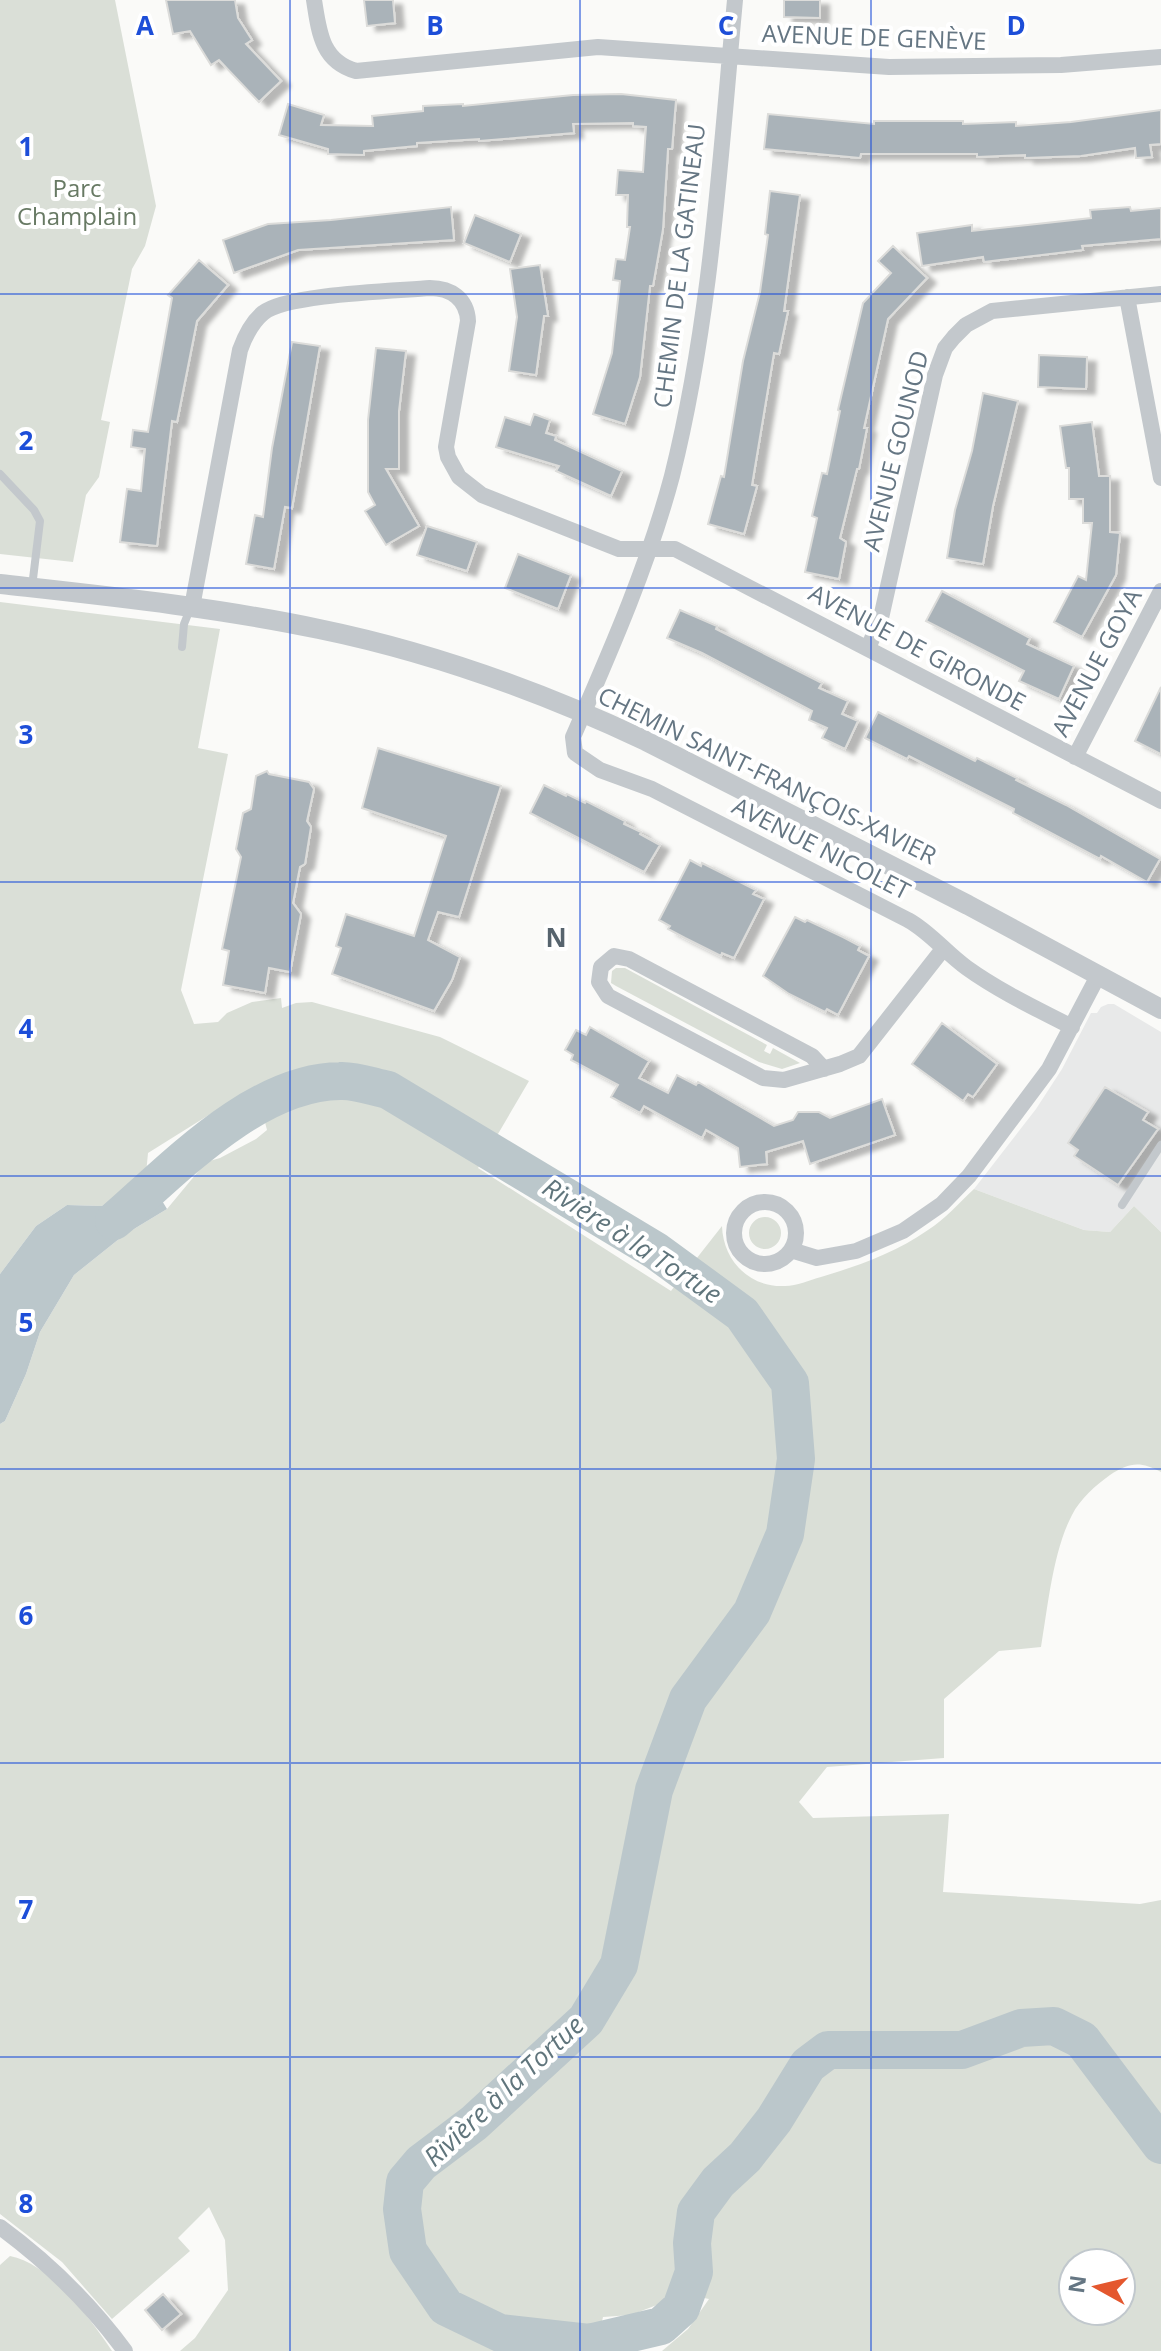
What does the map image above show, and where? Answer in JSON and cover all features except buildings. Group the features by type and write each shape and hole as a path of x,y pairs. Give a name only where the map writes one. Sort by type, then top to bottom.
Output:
{"street":[{"name":"AVENUE DE GENÈVE","path":"314,0 320,38 325,48 338,63 356,71 598,47 874,66 1061,65 1161,57"},
{"name":"CHEMIN DE LA GATINEAU","path":"584,713 621,628 649,549 679,448 710,267 735,0"},
{"name":"AVENUE DE GIRONDE","path":"192,607 244,338 263,313 295,300 446,289 466,306 468,321 446,434 448,457 459,477 482,495 619,549 675,549 1161,801"},
{"name":"AVENUE GOUNOD","path":"868,648 881,618 935,375 945,348 954,337 966,325 992,311 1161,294"},
{"path":"1127,297 1161,478"},
{"name":"CHEMIN SAINT-FRANÇOIS-XAVIER","path":"0,584 192,607 320,629 462,668 584,713 674,755 1161,1009"},
{"name":"AVENUE GOYA","path":"1075,757 1161,591"},
{"name":"AVENUE NICOLET","path":"584,713 573,742 575,753 588,764 652,789 908,920 983,978 1072,1027"},
{"path":"824,1069 812,1056 629,959 614,956 601,967 599,982 608,996 763,1078 784,1080 824,1069 853,1059 865,1050 943,949"},
{"path":"791,1250 817,1258 846,1254 903,1231 935,1209 963,1184 1054,1060 1099,974"},
{"path":"0,2227 62,2276 84,2298 125,2351"}],"lane":[{"path":"0,474 34,510 40,521 32,587"},
{"path":"182,647 184,624 192,607"},
{"path":"1122,1205 1161,1145"}],"shaded area":[{"path":"1108,1004 1114,1004 1161,1032 1161,1232 1134,1206 1110,1232 1084,1230 974,1189 1036,1109 1062,1069 1091,1013 1097,1013"},
{"path":"146,1174 167,1209 124,1235 74,1275 40,1332 26,1374 5,1421 0,1424 0,1274 36,1226 67,1205 102,1206"}],"green space":[{"name":"Parc Champlain","path":"0,0 115,0 156,206 145,246 132,269 101,420 110,422 99,477 86,495 73,562 0,554"},
{"path":"0,602 220,629 198,748 228,754 181,990 194,1024 218,1022 227,1013 252,1002 281,998 282,1008 312,1002 440,1037 529,1081 478,1168 671,1291 722,1226 727,1250 740,1270 760,1282 785,1286 849,1268 903,1246 940,1221 974,1189 1084,1230 1110,1232 1134,1206 1161,1232 1161,1472 1135,1464 1123,1468 1099,1483 1079,1503 1060,1545 1041,1647 999,1651 944,1699 944,1758 827,1767 799,1802 813,1818 949,1814 943,1892 1140,1904 1161,1900 1161,2351 662,2351 688,2329 709,2299 685,2294 631,2315 603,2317 595,2351 180,2351 195,2338 228,2290 225,2240 209,2207 178,2238 190,2251 112,2319 62,2262 0,2214 0,1424 5,1421 26,1374 40,1332 74,1275 124,1235 167,1209 206,1162 220,1158 267,1130 257,1091 212,1113 148,1153 146,1174 102,1206 67,1205 36,1226 0,1274"},
{"path":"625,968 767,1045 764,1051 770,1054 773,1048 800,1063 782,1069 759,1062 611,983 612,971"},
{"path":"765,1217 776,1222 781,1233 776,1244 765,1249 754,1244 749,1233 754,1222"},
{"path":"10,2256 40,2270 68,2294 112,2351 0,2351 0,2265"}],"waterway":[{"name":"Rivière à la Tortue","path":"114,1221 190,1154 247,1112 277,1096 308,1085 340,1081 364,1084 388,1090 656,1251 742,1314 790,1383 796,1459 785,1534 752,1612 688,1699 654,1790 619,1965 586,2020 474,2123 421,2163 405,2182 402,2209 408,2251 446,2307 500,2333 589,2343 661,2326 681,2308 694,2272 692,2243 696,2212 718,2182 745,2157 774,2120 808,2065 828,2050 962,2050 1021,2028 1054,2026 1082,2040 1161,2145"}],"district":[{"name":"N","path":"556,938"}]}
